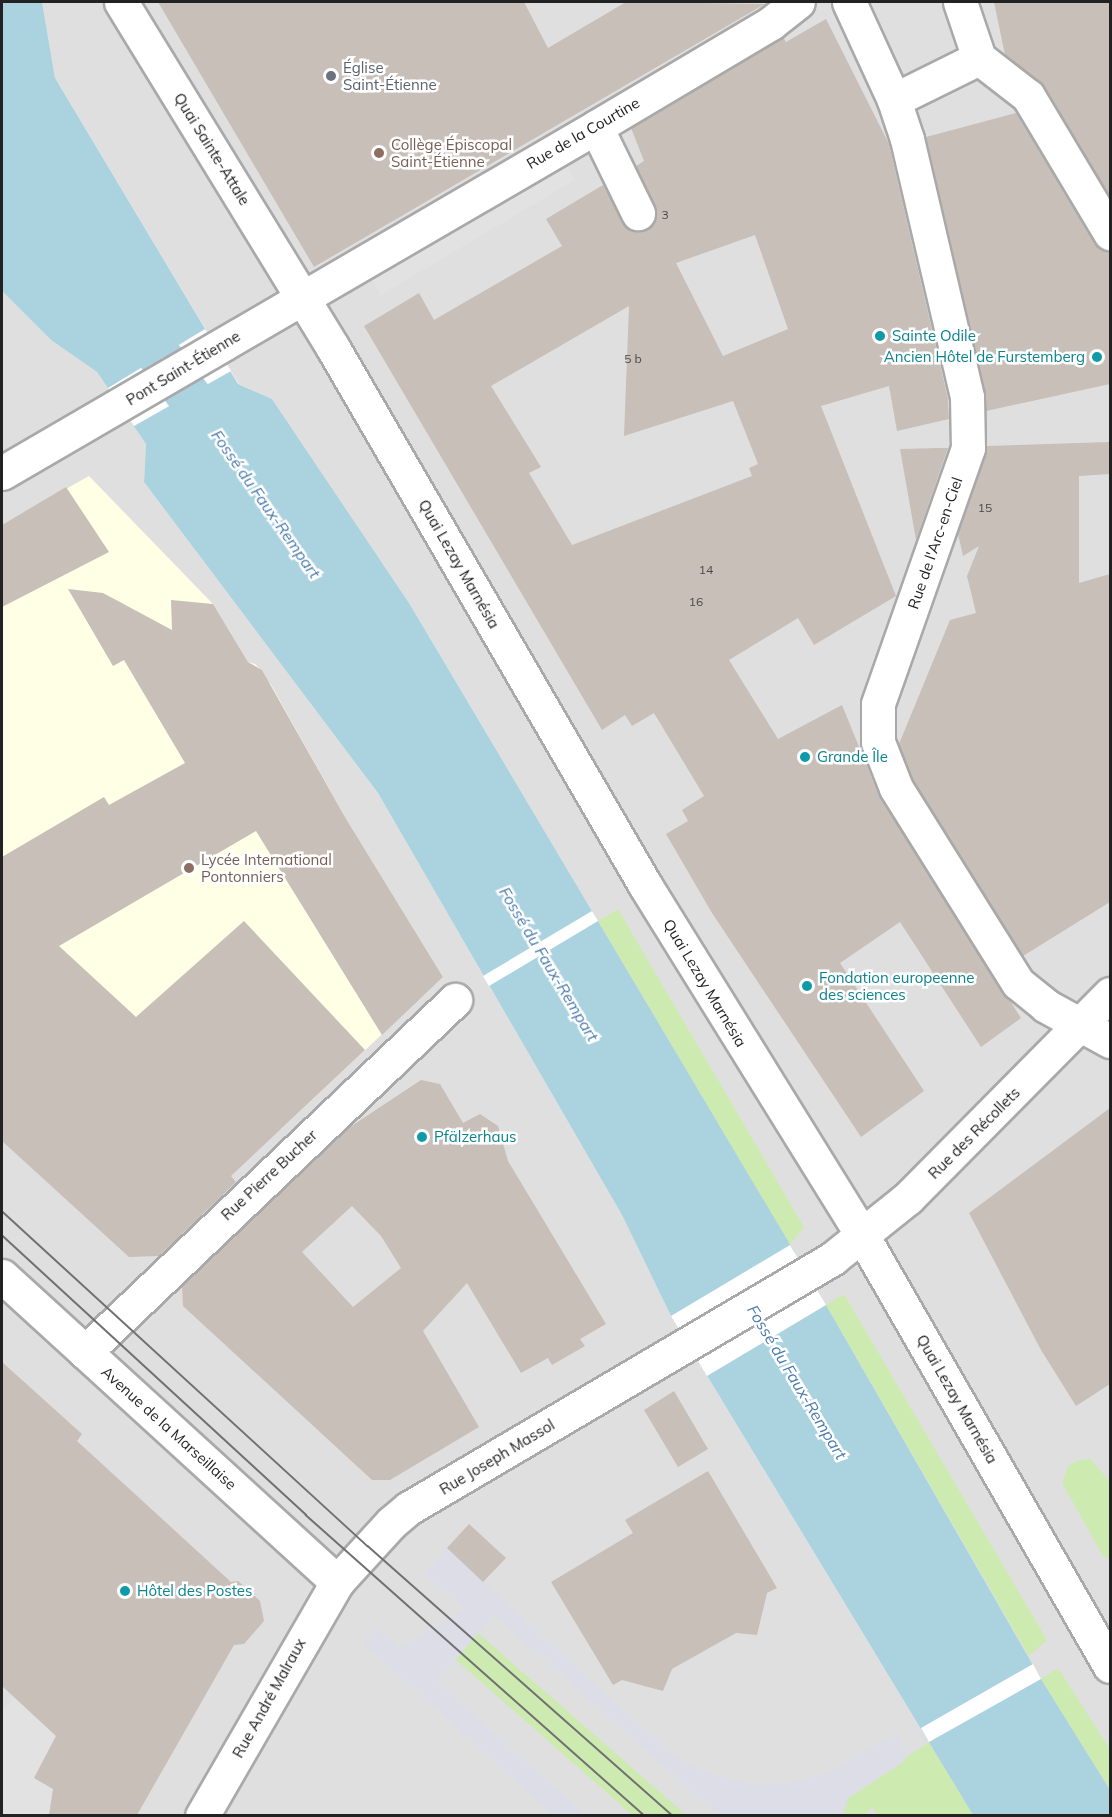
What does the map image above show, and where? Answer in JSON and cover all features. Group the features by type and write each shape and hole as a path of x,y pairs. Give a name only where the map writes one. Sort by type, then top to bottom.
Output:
{"street":[{"name":"Quai Sainte-Attale","path":"121,2 291,304"},
{"name":"Rue de la Courtine","path":"291,304 771,23 798,2"},
{"name":"Rue de l'Arc-en-Ciel","path":"849,2 894,100 967,397 968,448 878,704 878,742 896,788 999,958 1018,983 1039,1000 1110,1041"},
{"path":"960,2 979,58 1028,96 1110,233"},
{"path":"894,100 979,58"},
{"path":"596,127 638,213"},
{"name":"Pont Saint-Étienne","path":"2,473 291,304"},
{"name":"Quai Lezay Marnésia","path":"291,304 645,885 862,1235 1110,1666"},
{"name":"Rue des Récollets","path":"833,1258 908,1198 1082,1025 1110,994"},
{"name":"Rue Pierre Bucher","path":"86,1352 455,1000"},
{"name":"Rue Joseph Massol","path":"337,1582 409,1508 833,1258"},
{"name":"Avenue de la Marseillaise","path":"2,1276 337,1582"},
{"name":"Rue André Malraux","path":"202,1815 337,1582"}],"shaded area":[{"name":"Grande Île","path":"42,2 1110,2 1110,1790 1041,1679 826,1305 409,603 272,399 239,384 55,78"},
{"path":"561,157 575,180 381,295 367,272"},
{"path":"2,291 51,340 97,372 146,444 144,482 378,793 622,1215 671,1316 973,1815 2,1815"},
{"name":"Lycée International Pontonniers","path":"89,476 212,603 248,662 255,664 264,673 265,684 270,683 345,817 443,977 281,1129 45,961 2,920 2,525"},
{"path":"447,1548 664,1747 690,1765 722,1777 757,1784 791,1783 828,1772 890,1737 897,1738 906,1756 902,1763 848,1798 843,1815 718,1815 494,1615 437,1681 585,1815 553,1815 364,1644 376,1627 399,1648 465,1609 425,1575"},
{"path":"14,1697 56,1736 34,1778 58,1792 56,1815 2,1815 2,1711"}],"green space":[{"path":"618,909 804,1227 790,1245 598,921"},
{"path":"844,1294 1047,1640 1029,1656 826,1305"},
{"path":"1091,1459 1110,1482 1110,1559 1103,1556 1062,1483 1068,1466 1079,1460"},
{"path":"478,1633 686,1815 632,1815 455,1659"},
{"path":"1058,1668 1110,1749 1110,1790 1041,1679"},
{"path":"929,1742 973,1815 877,1815 872,1807 865,1815 843,1816 848,1798"}],"water":[{"path":"2,2 42,2 55,78 238,384 272,399 409,603 826,1305 1041,1679 1110,1790 1110,1815 973,1815 671,1316 622,1215 378,793 144,482 146,444 97,372 51,340 2,291","holes":["152,341 165,345 204,408 201,423 181,422 142,357 146,344"]}],"pier":[{"path":"205,329 231,371 134,426 108,388"},
{"path":"592,911 598,921 489,986 483,976"},
{"path":"790,1245 826,1305 707,1376 671,1316"},
{"path":"1033,1664 1041,1679 929,1742 921,1728"}],"building":[{"name":"Collège Épiscopal Saint-Étienne","path":"158,2 524,2 548,48 626,2 765,4 314,267"},
{"path":"994,2 1110,2 1110,197 1044,86 1005,55"},
{"path":"826,19 889,144 948,399 949,419 897,431 889,386 821,406 896,596 814,645 798,618 729,660 778,739 842,705 880,798 1021,1018 981,1047 900,922 840,963 924,1091 861,1137 712,913 666,834 688,821 682,810 704,796 654,713 632,726 625,715 602,730 364,326 419,293 434,320 562,246 546,219 603,185 627,228 647,230 657,214 636,166 644,161 631,128 783,37 786,42","holes":["755,235 788,329 723,356 676,263","629,306 624,436 733,401 758,464 749,468 752,476 572,545 529,473 541,467 491,386"]},
{"path":"1016,113 1094,243 1110,252 1110,384 986,411 985,393 926,137"},
{"path":"1110,442 1110,474 1079,476 1079,583 1110,574 1110,902 1023,956 913,780 899,744 950,620 976,613 967,576 979,546 963,556 958,534 987,446"},
{"path":"948,448 916,540 900,449"},
{"path":"66,487 109,552 2,607 2,525"},
{"name":"Lycée International Pontonniers","path":"68,589 103,593 172,630 171,600 213,604 248,662 262,670 345,817 443,977 382,1035 256,831 59,946 136,1017 244,921 365,1050 231,1176 236,1182 159,1256 129,1257 2,1141 2,857 104,797 109,805 185,763 124,660 113,666"},
{"path":"421,1080 440,1084 463,1123 480,1114 498,1126 508,1161 606,1324 580,1339 585,1346 552,1365 548,1358 521,1373 467,1283 423,1331 479,1427 390,1480 372,1480 183,1306 182,1285 347,1129","holes":["352,1206 381,1236 401,1268 353,1307 302,1252"]},
{"path":"1110,1108 1110,1384 1076,1406 1041,1350 969,1213"},
{"name":"Hôtel des Postes","path":"2,1362 82,1434 77,1441 231,1582 238,1581 260,1601 264,1621 244,1644 234,1645 137,1815 49,1815 53,1789 34,1778 56,1736 2,1686"},
{"path":"674,1391 708,1449 678,1467 644,1410"},
{"path":"708,1471 777,1588 767,1593 757,1635 736,1633 672,1669 663,1691 622,1680 613,1685 551,1582 633,1533 625,1520"},
{"path":"469,1524 506,1558 483,1582 447,1548"}],"waterway":[{"name":"Fossé du Faux-Rempart","path":"115,295 238,463"}],"tram line":[{"path":"2,1211 368,1546 673,1816"},
{"path":"2,1235 306,1515 645,1816"}],"place":[{"name":"Église Saint-Étienne","path":"331,76"},
{"name":"Collège Épiscopal Saint-Étienne","path":"379,153"},
{"name":"Sainte Odile","path":"880,336"},
{"name":"Ancien Hôtel de Furstemberg","path":"1097,357"},
{"name":"Grande Île","path":"805,757"},
{"name":"Lycée International Pontonniers","path":"189,868"},
{"name":"Fondation europeenne des sciences","path":"807,986"},
{"name":"Pfälzerhaus","path":"422,1137"},
{"name":"Hôtel des Postes","path":"125,1591"}]}
